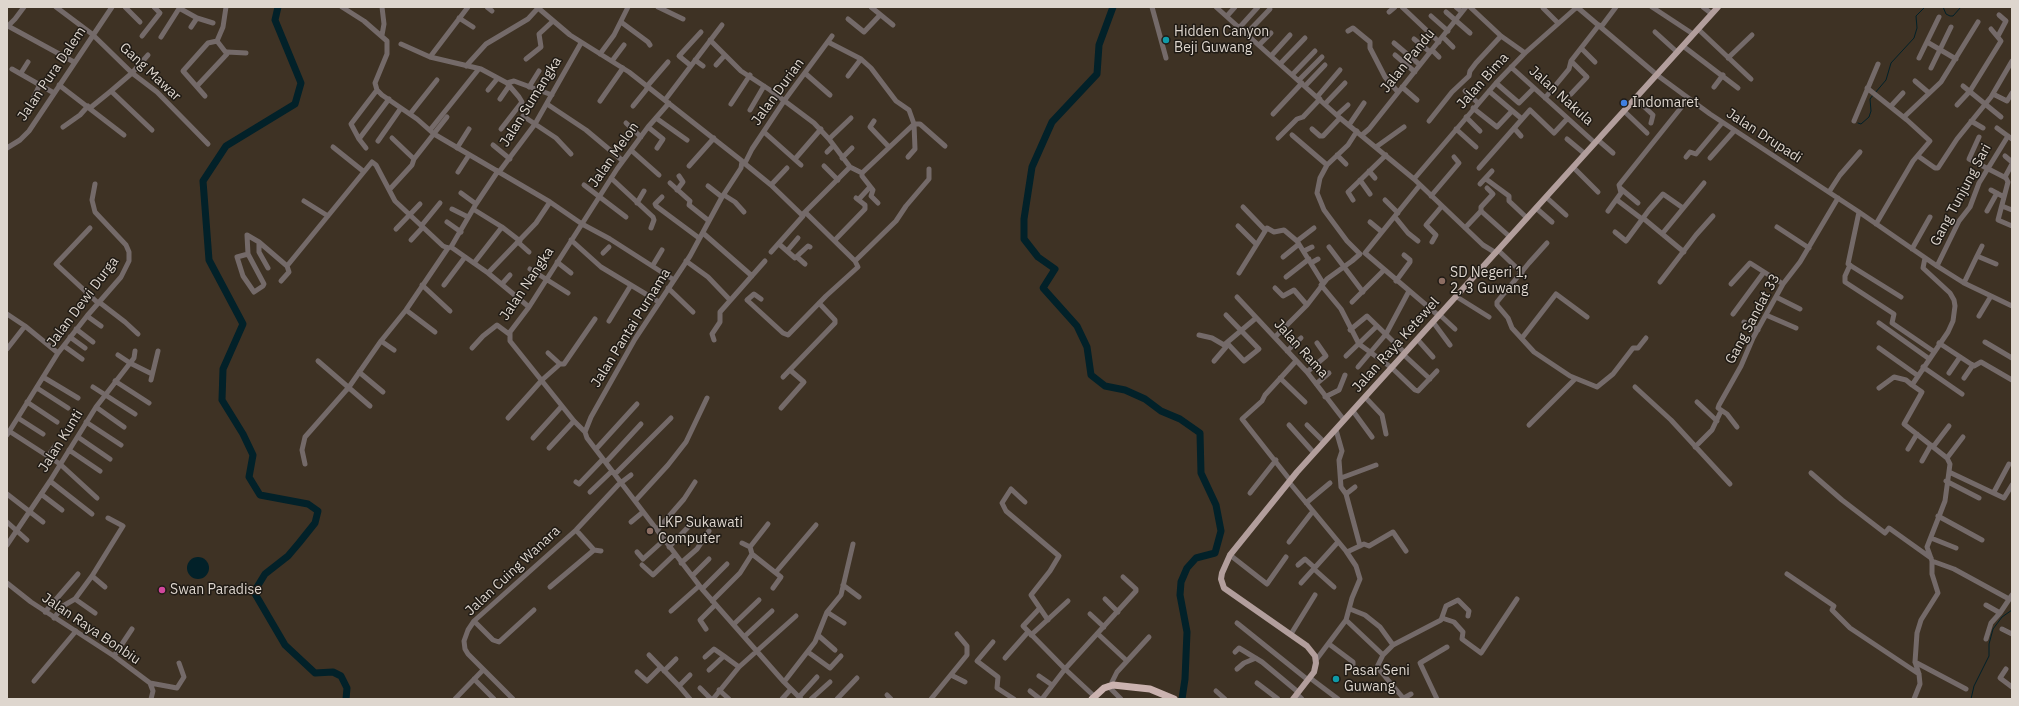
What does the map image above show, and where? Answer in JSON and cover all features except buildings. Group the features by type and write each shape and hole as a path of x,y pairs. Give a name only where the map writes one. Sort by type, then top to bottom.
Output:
{"highway":[{"path":"1093,697 1110,685 1139,687 1174,699"}],"main road":[{"name":"Jalan Raya Ketewel","path":"1316,660 1312,651 1291,634 1229,593 1224,588 1221,579 1230,555 1289,481 1417,339 1457,297 1596,141 1625,112 1718,7"},
{"path":"1296,695 1315,670 1316,660"}],"street":[{"path":"24,7 8,26 74,62"},
{"name":"Gang Mawar","path":"56,7 92,34 132,73 157,92 208,144"},
{"name":"Jalan Pura Dalem","path":"7,148 25,136 92,34 112,7"},
{"path":"125,7 140,22"},
{"path":"142,36 160,13 154,7"},
{"path":"217,41 223,27 226,7"},
{"path":"342,7 387,41 387,54 375,83 376,90 351,124 366,148"},
{"path":"382,7 384,24 382,36"},
{"path":"430,57 468,7"},
{"path":"487,7 492,11"},
{"path":"466,66 486,44 528,18 538,7 581,44 623,68 741,158 744,163 835,240 855,261 858,267 786,336 747,300 753,294 761,299"},
{"path":"600,54 621,22 628,7"},
{"path":"658,7 683,19"},
{"path":"871,7 893,25"},
{"path":"1152,7 1166,58"},
{"path":"1227,16 1235,7"},
{"path":"1239,28 1258,7"},
{"path":"1389,12 1395,7"},
{"path":"1402,7 1439,42"},
{"path":"1456,7 1462,12"},
{"name":"Jalan Pandu","path":"1362,135 1432,52 1466,7"},
{"path":"1470,7 1501,36 1525,54"},
{"name":"Jalan Drupadi","path":"1577,7 1657,75 1722,123 1829,192 1937,266 1964,283 2012,306"},
{"name":"Jalan Bima","path":"1414,179 1478,103 1511,67 1577,7"},
{"path":"1545,98 1569,69 1571,61 1581,48 1616,7"},
{"path":"1652,7 1693,34"},
{"path":"1703,7 1712,14"},
{"path":"161,36 179,8 197,18 213,23"},
{"path":"1218,8 1339,117 1386,154 1414,179 1483,245 1522,273"},
{"path":"1543,8 1558,23"},
{"path":"1246,34 1270,9"},
{"path":"1446,12 1470,33"},
{"path":"848,19 864,32 880,15"},
{"path":"1998,36 2006,20 1999,15"},
{"path":"1431,16 1448,31"},
{"path":"1919,58 1939,17"},
{"path":"191,27 197,18"},
{"path":"460,18 473,27"},
{"path":"526,59 541,47 539,33 553,21"},
{"path":"621,22 650,45"},
{"path":"1904,117 1941,82 1978,22"},
{"name":"Jalan Melon","path":"582,224 623,160 632,151 656,118 690,65 722,25"},
{"path":"1930,68 1951,27"},
{"path":"1348,31 1353,28 1370,42 1370,48 1385,77 1417,100"},
{"path":"1698,29 1751,79"},
{"path":"1957,105 1970,91 2001,41 1991,29"},
{"path":"690,65 679,56 701,32"},
{"path":"1655,32 1677,52"},
{"path":"1259,45 1271,34"},
{"path":"1271,56 1290,35"},
{"path":"1728,58 1752,35"},
{"name":"Jalan Durian","path":"744,163 752,148 784,101 806,74 832,36"},
{"path":"1429,120 1452,92 1469,76 1470,71 1476,63 1501,36"},
{"path":"1443,37 1453,47"},
{"path":"1280,64 1305,38"},
{"path":"1414,39 1439,57"},
{"path":"710,40 750,76 820,129 850,167 862,173 862,176 873,191 871,196 878,203"},
{"path":"217,41 227,52 246,53"},
{"path":"205,96 197,86 183,74 183,70 208,43 217,41"},
{"path":"828,42 861,59 876,73 896,101 909,110 914,124 915,150 908,157"},
{"path":"1927,42 1956,59"},
{"path":"1394,43 1420,65"},
{"path":"401,44 430,57 485,72 508,85 522,102 519,114 502,129"},
{"name":"Jalan Sumangka","path":"305,464 302,450 305,437 349,386 450,248 469,220 475,206 499,171 510,159 535,124 581,44"},
{"path":"612,61 624,45"},
{"path":"1683,46 1723,75 1738,88"},
{"path":"1581,48 1595,62"},
{"path":"1292,75 1315,51"},
{"path":"197,86 225,57 227,52"},
{"path":"63,127 111,91 132,73 148,55"},
{"path":"716,65 725,55"},
{"path":"1395,55 1415,72"},
{"path":"1273,114 1302,83 1322,57"},
{"path":"848,76 861,59"},
{"path":"695,60 703,66"},
{"path":"1571,61 1587,76 1571,94"},
{"path":"1918,156 1938,168 1971,121 1985,106 2012,61"},
{"path":"22,73 28,62"},
{"path":"633,106 668,62"},
{"path":"1854,121 1872,92 1878,64"},
{"path":"1302,83 1324,65"},
{"name":"Jalan Nakula","path":"1511,67 1568,119 1613,153"},
{"path":"600,101 623,68"},
{"path":"12,69 22,73 54,93"},
{"path":"390,189 412,166 414,159 432,132 478,70"},
{"path":"1278,138 1298,119 1303,117 1340,70"},
{"path":"529,87 539,71"},
{"path":"806,74 830,95"},
{"path":"1714,87 1723,75"},
{"path":"731,104 750,76"},
{"path":"488,90 497,79"},
{"path":"410,114 437,80"},
{"path":"500,99 508,85 514,81 552,95"},
{"path":"1915,81 1929,93"},
{"path":"1325,104 1345,83"},
{"path":"1496,83 1519,103 1534,88"},
{"path":"33,99 40,84"},
{"path":"59,85 124,135"},
{"path":"750,110 764,86"},
{"path":"1963,86 1985,106 2001,117"},
{"path":"376,90 432,132 457,148 550,202 582,224 653,265 674,280"},
{"path":"111,91 152,130"},
{"path":"1465,91 1478,103"},
{"path":"1489,91 1522,119"},
{"path":"1872,92 1891,106 1930,140 1918,156 1876,224"},
{"path":"1891,106 1903,93"},
{"path":"1993,94 2007,101 2012,93"},
{"path":"359,139 389,99"},
{"path":"1636,99 1653,116 1651,123"},
{"path":"1618,186 1688,99"},
{"path":"1349,125 1364,103"},
{"path":"547,104 586,130 623,160"},
{"path":"1312,129 1320,136 1323,136 1348,105"},
{"path":"378,141 401,108"},
{"path":"1474,108 1497,128 1512,111"},
{"path":"1479,168 1531,110 1555,134 1568,119"},
{"path":"1625,112 1647,133"},
{"path":"519,114 556,138 571,154"},
{"path":"432,132 447,117"},
{"path":"656,118 687,140"},
{"path":"829,139 851,118"},
{"path":"1466,118 1480,131"},
{"path":"874,121 870,127 889,147"},
{"path":"1971,121 1983,128"},
{"path":"626,123 641,137"},
{"path":"1686,157 1690,152 1696,154 1722,123"},
{"path":"862,173 914,124 920,124 945,146"},
{"path":"648,127 663,139 657,148"},
{"path":"1376,147 1404,127"},
{"path":"1514,128 1521,136"},
{"path":"1997,128 2010,138"},
{"path":"457,148 469,129"},
{"path":"795,159 820,129"},
{"path":"1367,139 1368,129"},
{"path":"1456,129 1476,147"},
{"path":"1357,131 1348,145 1327,165 1318,184 1317,193 1319,201 1338,230 1362,254 1384,270 1455,329"},
{"path":"1710,158 1734,131"},
{"path":"764,132 801,165"},
{"path":"1292,135 1327,165"},
{"path":"1979,137 1969,159 2005,177 2008,182 1998,220 2012,226"},
{"path":"392,138 414,159"},
{"path":"689,166 714,138"},
{"name":"Gang Tunjung Sari","path":"1937,266 1959,221 1970,207 1980,183 2010,138"},
{"path":"1567,140 1585,154"},
{"path":"493,145 510,159"},
{"path":"827,152 833,146"},
{"path":"333,147 363,171"},
{"path":"842,158 852,148"},
{"path":"632,151 659,175"},
{"path":"1829,192 1840,175 1860,152"},
{"path":"1353,200 1348,192 1386,154"},
{"path":"458,172 469,155"},
{"path":"1337,155 1346,164"},
{"path":"1431,196 1459,163 1454,156"},
{"path":"2005,177 2012,163 2006,156"},
{"path":"287,266 363,171 370,163 374,163 390,189 395,201 409,215 443,246 450,248 474,263 529,307"},
{"name":"Jalan Pantai Purnama","path":"584,432 635,339 686,261 723,196 744,163"},
{"path":"824,166 838,180"},
{"path":"771,252 803,217 804,214 850,167"},
{"path":"1573,167 1598,192"},
{"path":"771,185 787,168"},
{"path":"855,261 896,221 906,206 929,179 929,169"},
{"path":"1369,171 1375,178"},
{"path":"1480,184 1492,172"},
{"path":"677,190 683,182 679,176"},
{"path":"611,178 654,219 651,228"},
{"path":"1486,179 1509,196 1508,201 1527,218"},
{"path":"1360,180 1370,194"},
{"path":"670,183 690,201 689,205 709,221"},
{"path":"1662,234 1704,183"},
{"name":"Jalan Dewi Durga","path":"8,433 58,353 76,329 125,271 130,255 126,245 95,212 92,200 95,184"},
{"path":"584,185 626,217"},
{"path":"1275,337 1307,305 1322,284 1342,267 1362,254 1420,185"},
{"path":"708,186 735,202 744,212"},
{"path":"835,240 866,208 857,198 870,186"},
{"path":"1608,211 1621,193 1618,186"},
{"path":"1618,186 1638,203"},
{"path":"1465,228 1481,211 1481,207 1493,194 1487,188"},
{"path":"1991,190 2004,197"},
{"path":"637,203 644,191"},
{"path":"461,193 529,252"},
{"path":"1987,211 1997,193"},
{"path":"1615,232 1625,242 1663,194 1683,208"},
{"path":"662,197 655,204 656,206 699,238"},
{"path":"1546,197 1566,215"},
{"name":"Gang Sandat 33","path":"1695,447 1712,430 1721,411 1718,408 1719,405 1741,366 1766,315 1783,284 1809,248 1838,198"},
{"path":"1385,200 1408,233 1418,241"},
{"path":"1617,200 1643,218 1684,252"},
{"path":"304,201 328,216"},
{"path":"488,273 536,223 550,202"},
{"path":"411,240 440,203"},
{"path":"396,229 420,204"},
{"path":"1432,242 1436,235 1426,225 1442,206"},
{"path":"2002,206 2012,210"},
{"path":"1244,207 1265,230"},
{"path":"1536,208 1552,222"},
{"path":"452,209 469,220"},
{"path":"1481,211 1510,236"},
{"path":"1862,214 1848,262 1850,265 1845,276 1845,282 1894,314 1892,323 1933,351"},
{"path":"1660,282 1696,235 1713,216"},
{"path":"1912,249 1930,217"},
{"path":"448,222 461,232"},
{"path":"1370,222 1382,232"},
{"name":"Jalan Nangka","path":"582,224 529,307 509,334 510,341 584,432"},
{"path":"1238,226 1256,244"},
{"path":"474,263 502,227"},
{"path":"1777,227 1809,248"},
{"path":"90,228 56,264 138,334"},
{"path":"1265,230 1267,228 1274,232 1284,230 1298,243 1310,261 1322,284 1342,311 1350,330 1359,344 1392,368 1417,391 1437,371"},
{"path":"1283,257 1314,228"},
{"path":"1239,273 1265,230"},
{"path":"703,233 752,276"},
{"path":"248,254 237,257 243,276 252,291 255,292 264,284 248,254 247,235 259,242 287,266 289,272 281,281"},
{"path":"787,251 798,238"},
{"path":"571,240 601,267 659,302"},
{"path":"259,242 259,252 268,268"},
{"path":"1547,243 1496,305 1508,318 1512,328 1537,355 1575,379 1599,387 1633,348 1638,348 1646,338"},
{"path":"779,244 794,258 797,257 805,264"},
{"path":"797,257 808,246 810,247"},
{"path":"1964,283 1982,246"},
{"path":"603,253 609,247"},
{"path":"1304,252 1312,247"},
{"path":"1329,247 1342,267 1363,292"},
{"path":"653,265 662,250"},
{"path":"1396,281 1410,262 1410,260 1404,255"},
{"path":"1977,256 1996,264"},
{"path":"444,285 465,257"},
{"path":"1912,385 1953,321 1955,306 1954,300 1939,281 1923,268 1925,258"},
{"path":"1286,277 1310,261 1318,259"},
{"path":"686,261 708,278 730,300"},
{"path":"714,340 712,334 720,322 720,313 765,261"},
{"path":"557,262 571,273"},
{"path":"1731,284 1748,263 1750,263 1783,284"},
{"path":"1850,265 1901,297"},
{"path":"530,269 568,294"},
{"path":"1352,302 1384,270"},
{"path":"1733,314 1764,272"},
{"path":"502,284 510,275"},
{"path":"422,285 450,311"},
{"path":"609,321 631,285"},
{"path":"668,288 693,312"},
{"path":"1275,288 1283,296 1294,290 1307,305"},
{"path":"1358,367 1369,352 1386,334 1401,310 1409,291"},
{"path":"1522,338 1556,294 1587,317"},
{"path":"1979,316 1991,296"},
{"name":"Jalan Rama","path":"1236,297 1275,337 1306,372 1344,420"},
{"path":"1457,297 1489,317"},
{"path":"1776,298 1800,309"},
{"path":"783,377 836,323 835,320 819,304"},
{"path":"406,310 435,332"},
{"path":"7,314 25,326 58,353"},
{"path":"1199,335 1226,344 1244,361 1258,351 1258,348 1226,315"},
{"path":"1766,315 1796,328"},
{"path":"87,316 100,326"},
{"path":"1350,330 1367,316 1430,379"},
{"path":"1214,361 1226,347 1226,344 1241,329 1256,318"},
{"path":"508,418 542,380 560,364 564,364 595,319"},
{"path":"1433,322 1450,345"},
{"path":"1744,322 1758,330"},
{"path":"1879,323 1928,358"},
{"path":"472,348 483,336 497,325 509,334"},
{"path":"8,345 25,326"},
{"path":"1346,356 1377,326"},
{"path":"76,329 93,342"},
{"path":"70,337 85,348"},
{"path":"1287,351 1301,338"},
{"path":"1417,339 1433,357"},
{"path":"381,341 394,350"},
{"path":"1985,342 2012,358"},
{"path":"1306,372 1326,356 1317,343"},
{"path":"1939,343 1973,365"},
{"path":"64,346 82,359"},
{"path":"1879,348 1917,375"},
{"name":"Jalan Kunti","path":"7,545 42,494 104,395 134,358 135,351"},
{"path":"118,355 152,377 158,351"},
{"path":"548,353 560,364"},
{"path":"1949,373 1960,357"},
{"path":"318,361 349,386 370,406"},
{"path":"1296,361 1262,401 1242,419 1276,460 1289,481 1306,503 1347,552 1356,566 1360,579 1352,598 1346,620 1316,660"},
{"path":"1964,378 1973,365 1975,366 1981,362 2012,380"},
{"path":"1923,368 1962,394"},
{"path":"781,408 804,382 790,370"},
{"path":"359,372 383,392"},
{"path":"1316,384 1329,373"},
{"path":"1325,396 1338,390 1345,375"},
{"path":"43,377 78,398"},
{"path":"1879,388 1894,377 1906,380 1922,392 1904,424 1947,458 1950,464 1946,481 1946,498 1927,547 1932,560 1932,574 1938,589 1937,595 1919,624 1915,662 1919,674 1920,684 1914,699"},
{"path":"1280,378 1305,402"},
{"path":"1529,425 1575,379"},
{"path":"116,381 149,403"},
{"path":"93,387 135,414"},
{"path":"1635,387 1671,420 1730,484"},
{"path":"37,388 68,408"},
{"path":"1365,397 1382,415 1386,434"},
{"path":"635,501 645,492 680,451 695,428 707,398"},
{"path":"28,402 57,422"},
{"path":"1697,402 1717,421"},
{"path":"596,448 638,404"},
{"path":"533,438 562,406"},
{"path":"96,407 124,427"},
{"path":"1353,411 1372,437"},
{"path":"1721,411 1727,414 1737,427"},
{"path":"18,418 43,434"},
{"path":"590,492 613,473 671,418"},
{"path":"549,448 574,421"},
{"path":"86,422 121,445"},
{"path":"576,482 579,484 641,424"},
{"path":"1307,424 1324,442"},
{"path":"1289,425 1314,453"},
{"path":"1922,460 1949,426"},
{"path":"1336,430 1342,449 1339,460 1341,487 1346,494 1360,546"},
{"path":"584,432 613,473 701,588 713,603 745,636 784,682 800,698 817,677"},
{"path":"8,433 60,464 97,498"},
{"path":"1908,449 1917,434"},
{"path":"78,437 110,459"},
{"path":"1947,458 1963,437"},
{"path":"48,456 55,446"},
{"path":"69,450 100,471"},
{"path":"1250,493 1276,460"},
{"path":"1994,492 2009,464"},
{"path":"1341,478 1376,465"},
{"path":"1949,472 2005,498 2012,485"},
{"path":"1810,473 1885,533 1889,528 1932,560 2010,597 2000,613 1991,623 1986,639"},
{"name":"Jalan Cuing Wanara","path":"513,699 468,654 464,646 465,636 474,620 576,530 621,483 631,475"},
{"path":"50,481 92,514"},
{"path":"1946,481 1979,498"},
{"path":"657,530 676,509 695,482"},
{"path":"1306,503 1330,483"},
{"path":"1346,494 1355,487"},
{"path":"1025,502 1011,489 1002,504 1006,511 1059,557 1031,596 1048,620"},
{"path":"7,494 43,522"},
{"path":"42,494 62,510"},
{"path":"1289,542 1313,511"},
{"path":"631,522 643,512"},
{"path":"1938,516 1982,540"},
{"path":"54,618 63,606 75,600 92,576 123,526 108,518"},
{"path":"669,546 694,520"},
{"path":"7,522 27,540"},
{"path":"750,547 768,524"},
{"path":"776,572 816,525"},
{"path":"576,530 594,550 601,551"},
{"path":"681,562 697,549 710,531"},
{"path":"1347,552 1364,544 1369,546 1393,532 1406,552"},
{"path":"1931,538 1956,548"},
{"path":"637,552 643,558 664,540"},
{"path":"1301,583 1338,542"},
{"path":"742,543 750,547 752,554 776,572 781,578 773,588"},
{"path":"784,682 819,636 827,612 841,595 853,544"},
{"path":"550,587 594,550"},
{"path":"642,565 653,575 674,554"},
{"path":"706,629 700,620 740,573 752,554"},
{"path":"1230,555 1268,584 1286,557"},
{"path":"692,576 709,559"},
{"path":"1298,565 1305,559 1334,587"},
{"path":"671,611 701,588 727,564"},
{"path":"46,612 78,574"},
{"path":"1787,574 1834,606 1832,610 1850,628 1919,674"},
{"path":"92,576 105,587"},
{"path":"1030,691 1041,699 1065,669 1118,612 1136,590 1123,577"},
{"name":"Jalan Raya Bonbiu","path":"7,583 54,618 114,656 150,683"},
{"path":"843,585 859,597"},
{"path":"1291,634 1315,595"},
{"path":"1104,599 1118,612"},
{"path":"1442,618 1454,622 1463,632 1462,639 1481,653 1517,599"},
{"path":"75,600 95,613"},
{"path":"734,624 759,600"},
{"path":"1411,694 1404,699 1377,667 1383,655 1393,644 1442,618 1446,606 1458,600 1469,611 1468,616"},
{"path":"1005,658 1030,633 1048,620 1068,601"},
{"path":"1986,605 2000,613"},
{"path":"1039,609 1023,625 1093,697"},
{"path":"1350,609 1365,615 1380,627 1393,644"},
{"path":"474,620 493,640 499,642 534,610"},
{"path":"745,636 772,612"},
{"path":"827,612 844,623"},
{"path":"1090,614 1104,627"},
{"path":"700,688 712,699 739,667 796,616"},
{"path":"1346,620 1383,655"},
{"path":"1237,622 1309,679 1338,699"},
{"path":"114,656 132,629"},
{"path":"2002,629 2012,634"},
{"path":"34,681 76,631"},
{"path":"934,698 939,687 967,655 967,650 963,640 957,634"},
{"path":"1098,634 1127,661"},
{"path":"819,636 835,650"},
{"path":"1121,699 1110,685 1118,672 1149,637"},
{"path":"993,642 977,661 998,677 997,688 1014,699"},
{"path":"1329,644 1353,662 1353,667"},
{"path":"1437,699 1420,662 1447,647"},
{"path":"1236,652 1239,648 1256,658 1302,699"},
{"path":"705,658 714,649 739,667"},
{"path":"808,652 831,668 841,656"},
{"path":"649,656 690,699"},
{"path":"709,670 724,656"},
{"path":"1237,669 1244,663 1256,658"},
{"path":"637,672 647,681 676,659"},
{"path":"1915,662 1966,690"},
{"path":"150,683 177,688 184,677 178,663"},
{"path":"2006,669 2000,678 2012,687"},
{"path":"455,699 483,670"},
{"path":"679,686 690,675"},
{"path":"951,675 965,682"},
{"path":"1039,676 1052,685"},
{"path":"837,699 857,678"},
{"path":"474,679 494,699"},
{"path":"811,699 830,682"},
{"path":"150,683 153,691 151,699"},
{"path":"1257,683 1278,699"},
{"path":"782,699 791,689"},
{"path":"719,690 729,699"},
{"path":"1216,691 1225,699"}],"water":[{"path":"198,557 206,560 209,568 206,576 198,579 190,576 187,568 190,560"}],"waterway":[{"path":"278,7 275,20 301,83 295,104 226,146 203,181 209,260 243,324 223,369 222,400 243,434 253,455 249,477 260,495 308,504 318,511 315,523 288,556 265,574 254,592 285,645 315,673 333,672 341,676 347,688 346,699"},
{"path":"1113,7 1099,45 1097,74 1052,122 1032,167 1024,219 1024,239 1038,257 1055,269 1043,288 1077,326 1087,347 1091,375 1105,386 1125,390 1145,399 1161,411 1180,419 1200,433 1201,473 1216,505 1221,531 1215,553 1196,558 1187,568 1181,582 1180,595 1187,632 1185,679 1182,699"},
{"path":"1875,93 1886,80 1891,63 1914,38 1917,28 1916,16 1925,7"},
{"path":"1943,7 1946,14 1950,16 1953,16 1961,7"},
{"path":"1858,123 1861,124 1869,117 1871,111 1870,99 1873,95"},
{"path":"1971,699 1974,686 1989,656 1989,644 1993,629 2002,617 2012,610"}],"place":[{"name":"Hidden Canyon Beji Guwang","path":"1166,40"},
{"name":"Indomaret","path":"1624,103"},
{"name":"SD Negeri 1, 2, 3 Guwang","path":"1442,281"},
{"name":"LKP Sukawati Computer","path":"650,531"},
{"name":"Swan Paradise","path":"162,590"},
{"name":"Pasar Seni Guwang","path":"1336,679"}]}
